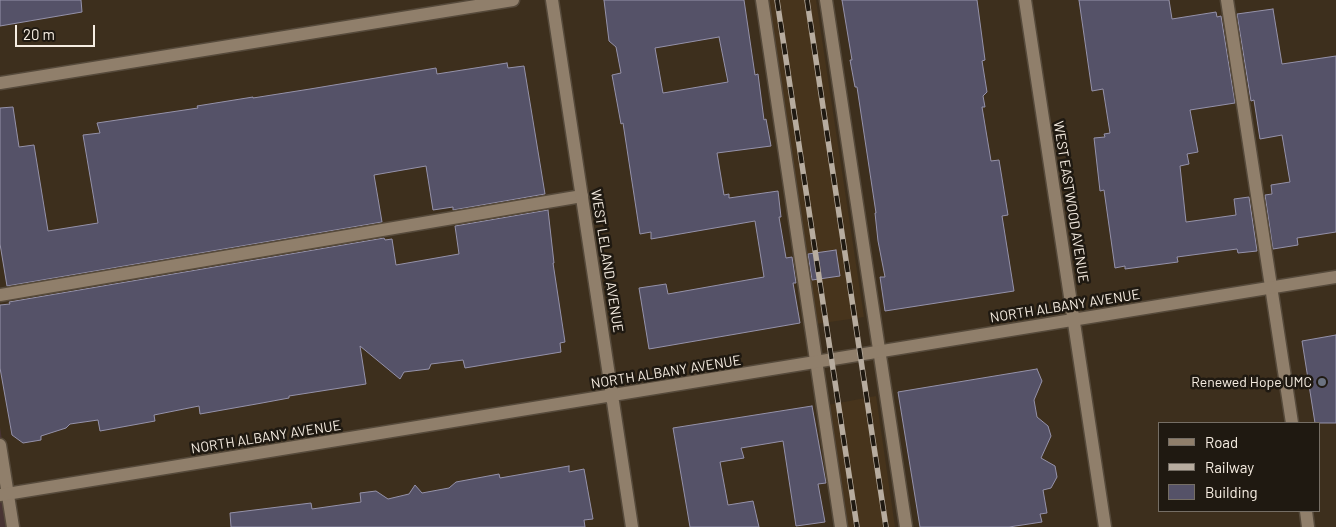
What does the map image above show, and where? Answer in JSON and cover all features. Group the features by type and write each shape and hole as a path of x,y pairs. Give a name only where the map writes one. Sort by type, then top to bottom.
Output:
{"street":[{"path":"0,83 513,0"},
{"name":"WEST LELAND AVENUE","path":"552,0 632,527"},
{"path":"762,0 841,527"},
{"path":"826,0 906,527"},
{"name":"WEST EASTWOOD AVENUE","path":"1025,0 1105,527"},
{"path":"1227,0 1292,422"},
{"path":"0,295 582,196"},
{"name":"NORTH ALBANY AVENUE","path":"4,495 1336,277"},
{"path":"0,445 4,495 13,527"},
{"path":"1306,512 1308,527"}],"shaded area":[{"path":"767,0 816,0 864,317 816,324"},
{"path":"876,396 895,527 847,527 828,405"},
{"path":"0,427 16,527 0,527"}],"building":[{"path":"0,0 81,0 82,12 0,26"},
{"path":"604,0 744,0 755,75 758,74 764,120 766,119 771,146 717,153 724,195 729,194 729,198 778,191 781,217 779,217 786,258 792,257 796,283 793,283 800,323 649,349 639,288 666,284 668,294 764,277 755,221 651,239 651,232 640,234 623,123 621,124 612,75 621,73 616,47 609,41","holes":["719,37 728,82 663,93 655,48"]},
{"path":"842,0 977,0 985,60 982,61 987,92 983,96 985,107 982,107 991,161 999,160 1008,215 1002,216 1014,291 885,311 880,277 885,277"},
{"path":"1079,0 1169,0 1172,19 1216,12 1217,17 1221,16 1235,103 1190,110 1198,152 1187,154 1189,164 1180,166 1186,222 1236,215 1234,199 1249,197 1257,251 1238,253 1237,249 1177,257 1178,262 1125,269 1125,266 1115,268 1104,190 1100,191 1094,138 1105,137 1104,134 1110,133 1103,89 1092,91"},
{"path":"1273,9 1282,64 1336,56 1336,232 1297,238 1298,245 1273,249 1265,195 1272,194 1271,185 1290,182 1282,135 1260,139 1254,100 1251,101 1237,14"},
{"path":"507,63 508,68 524,66 545,194 453,210 453,207 433,210 426,166 374,175 382,222 7,286 0,244 0,108 13,107 19,147 34,145 48,231 98,223 83,135 100,133 97,123 436,68 437,74"},
{"path":"548,210 553,263 565,342 560,343 561,352 465,368 463,360 431,364 429,369 404,372 400,379 360,346 366,384 289,396 289,398 200,414 199,406 154,415 155,421 100,431 98,420 70,424 66,428 41,436 41,440 23,443 12,435 0,368 0,305 384,238 385,240 392,239 396,265 459,254 455,226"},
{"path":"836,250 840,276 812,280 808,254"},
{"name":"Renewed Hope UMC","path":"1336,335 1336,423 1315,422 1302,341"},
{"path":"1037,369 1042,381 1034,400 1037,417 1048,426 1051,436 1041,458 1055,466 1057,477 1051,488 1043,490 1047,513 1040,514 1042,522 1009,527 920,527 898,392"},
{"path":"812,406 826,483 818,484 825,522 796,526 783,441 741,448 744,458 720,462 728,505 753,501 759,527 690,527 673,428"},
{"path":"569,466 569,472 584,469 593,519 584,520 585,527 231,527 230,513 311,503 312,509 361,502 360,493 376,491 388,499 409,494 415,485 422,493 449,488 456,482 499,474 500,478"}],"railway":[{"path":"777,0 857,527"},
{"path":"807,0 886,527"}],"place":[{"name":"Renewed Hope UMC","path":"1322,382"}]}
